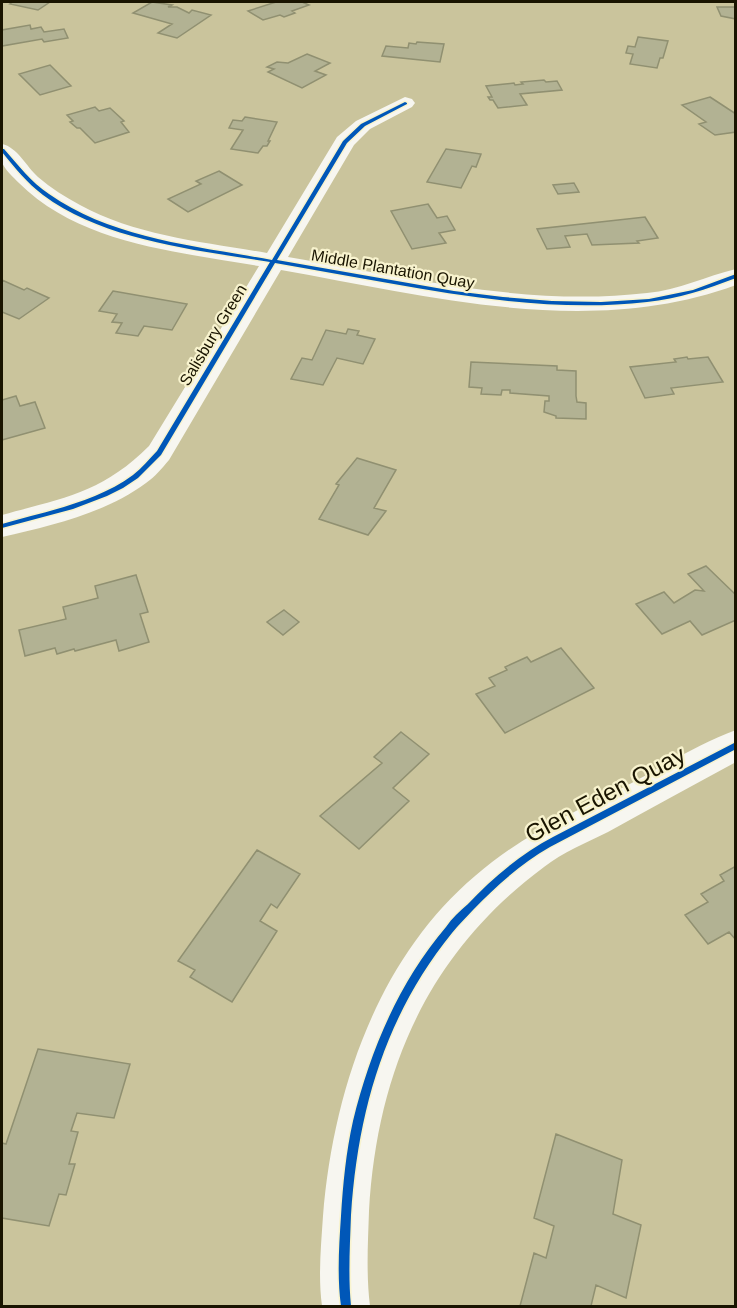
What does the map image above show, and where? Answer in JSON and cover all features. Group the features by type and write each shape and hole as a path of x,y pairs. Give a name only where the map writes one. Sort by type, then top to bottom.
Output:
{"street":[{"name":"Salisbury Green","path":"2,526 89,501 112,491 137,476 159,453 345,142 363,125 405,103"},
{"name":"Middle Plantation Quay","path":"2,150 31,183 52,200 85,218 154,240 273,262 483,298 591,303 632,303 662,298 693,291 735,276"},
{"name":"Glen Eden Quay","path":"346,1306 346,1201 358,1119 379,1046 402,997 444,933 486,889 533,853 735,745"}],"building":[{"path":"13,2 50,2 38,10 10,4"},
{"path":"152,2 172,5 168,7 177,7 189,13 192,10 211,15 177,38 158,33 172,24 133,13"},
{"path":"276,2 302,2 309,5 292,11 295,13 284,17 280,15 263,20 248,11"},
{"path":"717,7 736,7 736,19 721,16"},
{"path":"30,25 31,29 41,27 44,32 64,29 68,38 44,42 42,39 2,46 2,30"},
{"path":"638,37 668,41 657,68 630,64 633,54 626,53 628,46 635,47"},
{"path":"417,42 444,44 440,62 382,56 386,46 408,48 409,43 416,44"},
{"path":"307,54 330,63 315,71 326,75 302,88 268,72 274,69 267,67 277,62 288,63"},
{"path":"50,65 71,86 40,95 19,74"},
{"path":"544,80 546,82 557,81 562,90 520,94 527,105 498,108 488,97 492,97 486,86 514,83 515,85 523,84 521,82"},
{"path":"710,97 736,114 736,132 715,135 699,124 706,122 682,105"},
{"path":"95,107 99,111 110,108 124,121 121,122 129,132 95,143 80,128 70,122 73,121 67,115"},
{"path":"245,117 277,122 267,146 263,146 258,153 231,149 243,130 229,128 233,120 242,121"},
{"path":"446,149 481,154 476,167 472,166 461,188 427,182"},
{"path":"219,171 242,185 188,212 168,199 201,184 196,181"},
{"path":"574,183 579,192 558,194 553,185"},
{"path":"428,204 437,218 447,216 455,230 439,233 446,243 412,249 391,211"},
{"path":"645,217 658,238 637,241 639,243 592,245 587,234 565,236 570,247 547,249 537,229"},
{"path":"2,280 49,298 19,319 2,312"},
{"path":"113,291 187,304 172,330 144,326 138,336 116,333 122,323 112,322 117,314 99,311"},
{"path":"348,329 359,331 357,335 375,339 363,364 337,358 323,385 291,379 302,358 312,360 326,330 346,334"},
{"path":"687,357 688,359 708,357 723,382 671,388 674,394 645,398 630,367 676,362 674,359"},
{"path":"471,362 557,366 557,370 576,371 577,402 586,403 586,419 556,418 544,412 545,401 549,401 549,396 510,393 510,390 502,390 501,395 481,394 482,388 469,387"},
{"path":"16,396 20,406 35,402 45,428 2,440 2,400"},
{"path":"357,458 396,470 374,508 386,511 368,535 319,519 339,485 336,484"},
{"path":"706,566 736,595 736,620 702,635 690,621 662,634 636,604 664,592 674,603 695,590 704,591 688,574"},
{"path":"136,575 148,612 140,614 149,642 119,651 116,640 75,651 74,649 57,654 55,648 25,656 19,630 66,619 63,607 98,598 95,586"},
{"path":"284,610 299,622 283,635 267,622"},
{"path":"561,648 594,688 505,733 476,694 495,686 489,678 507,670 505,667 527,657 531,662"},
{"path":"401,732 429,754 393,788 409,801 359,849 320,816 382,763 374,757"},
{"path":"257,850 300,874 277,908 271,904 260,921 277,931 232,1002 190,977 195,970 178,961"},
{"path":"736,866 736,940 729,932 708,944 685,915 708,902 701,894 724,881 720,875"},
{"path":"38,1049 130,1064 114,1118 77,1113 71,1131 78,1132 69,1164 75,1164 66,1195 59,1194 49,1226 2,1218 2,1143 6,1144"},
{"path":"556,1134 622,1160 613,1214 641,1225 626,1298 596,1285 591,1306 520,1306 534,1253 546,1258 554,1226 534,1218"}],"cycle path":[{"path":"2,526 71,507 105,494 136,476 148,465 159,453 345,142 363,125 405,103"},
{"path":"2,150 24,176 46,195 75,212 121,230 154,240 408,285 503,299 601,304 649,300 694,292 736,276"},
{"path":"346,1306 345,1234 349,1178 357,1123 372,1070 392,1020 417,973 449,930 487,890 531,854 736,745"}]}
